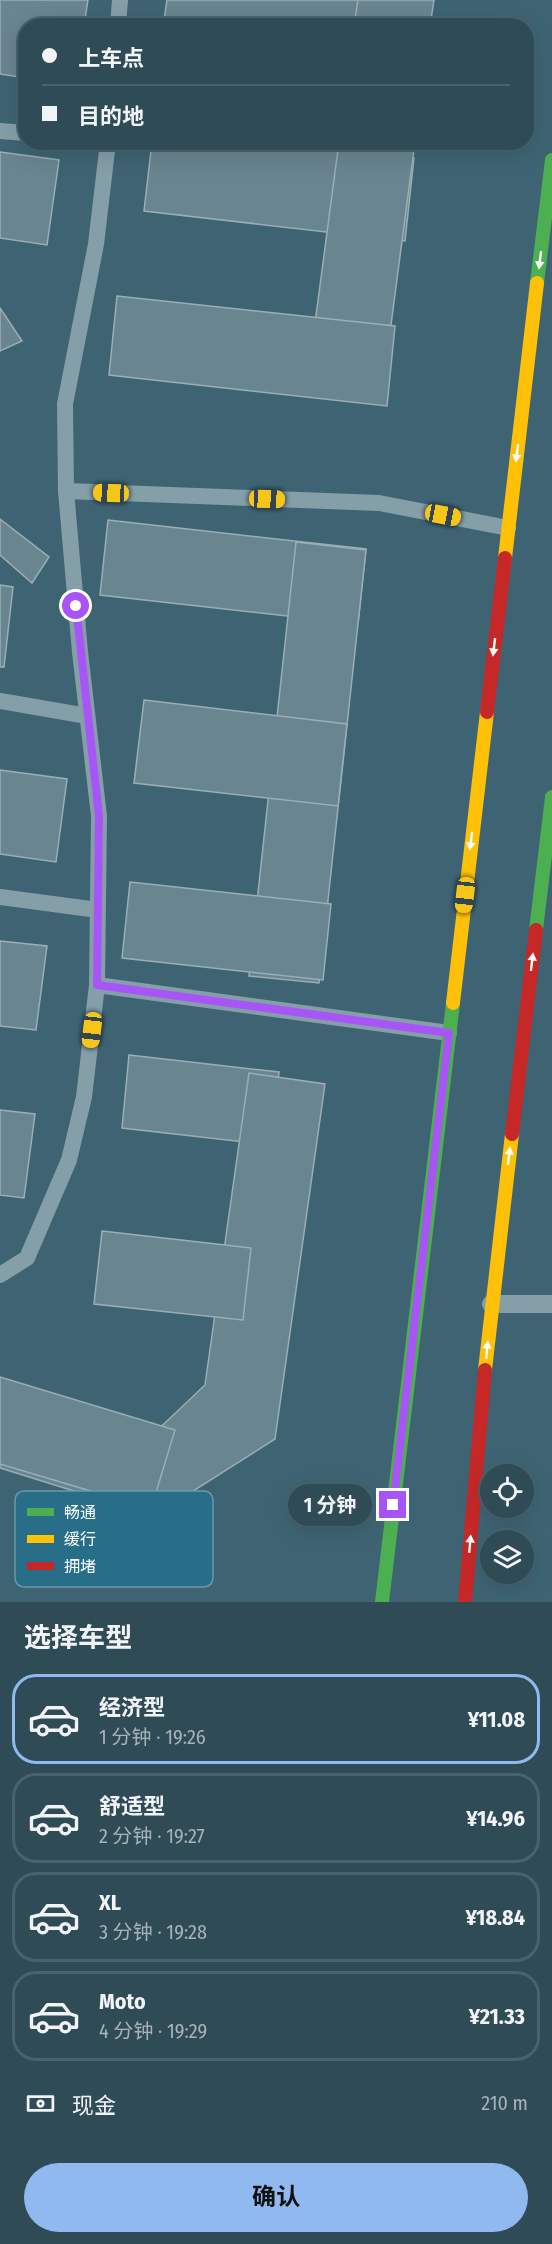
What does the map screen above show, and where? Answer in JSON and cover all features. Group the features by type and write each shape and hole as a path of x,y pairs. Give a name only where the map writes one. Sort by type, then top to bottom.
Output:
{"main road":[{"path":"381,1602 552,160"},
{"path":"465,1602 491,1304 552,797"}],"street":[{"path":"491,1304 552,1304"}],"lane":[{"path":"119,18 120,0"},
{"path":"0,131 18,132"},
{"path":"0,1275 27,1258 69,1160 84,1097 97,985 99,816 87,716 66,491 65,404 96,244 107,150"},
{"path":"66,491 379,503 508,528"},
{"path":"0,701 87,716"},
{"path":"0,897 98,910"},
{"path":"97,985 449,1033"}],"building":[{"path":"0,0 88,0 85,18 18,18 18,77 0,74"},
{"path":"167,0 430,0 428,18 164,18"},
{"path":"358,0 434,0 431,18 355,18"},
{"path":"151,150 346,150 414,158 405,241 144,211"},
{"path":"338,150 414,150 381,401 306,391"},
{"path":"0,152 59,160 47,245 0,238"},
{"path":"117,296 395,326 387,406 109,375"},
{"path":"0,308 22,341 0,351"},
{"path":"0,519 49,557 32,583 0,555"},
{"path":"108,520 366,549 358,624 100,595"},
{"path":"296,542 366,550 319,983 249,976"},
{"path":"0,585 13,587 4,667 0,667"},
{"path":"144,700 347,724 338,806 134,783"},
{"path":"0,770 67,779 56,862 0,854"},
{"path":"130,882 331,904 323,980 122,958"},
{"path":"0,941 47,946 36,1030 0,1026"},
{"path":"129,1055 279,1072 271,1145 122,1128"},
{"path":"249,1073 325,1084 275,1439 193,1491 74,1491 0,1468 0,1394 147,1440 205,1385"},
{"path":"0,1110 35,1114 24,1198 0,1195"},
{"path":"102,1231 251,1248 243,1320 94,1304"},
{"path":"0,1377 175,1430 156,1491 91,1491 0,1464"}],"traffic: fast":[{"path":"537,283 552,160"},
{"path":"536,930 552,797"},
{"path":"382,1602 453,1003"}],"traffic: slow":[{"path":"505,558 537,283"},
{"path":"453,1003 487,712"},
{"path":"485,1370 512,1134"}],"traffic: jam":[{"path":"487,712 505,558"},
{"path":"512,1134 536,930"},
{"path":"465,1602 485,1370"}],"route":[{"path":"76,606 99,816 97,985 449,1033 393,1505"}]}
